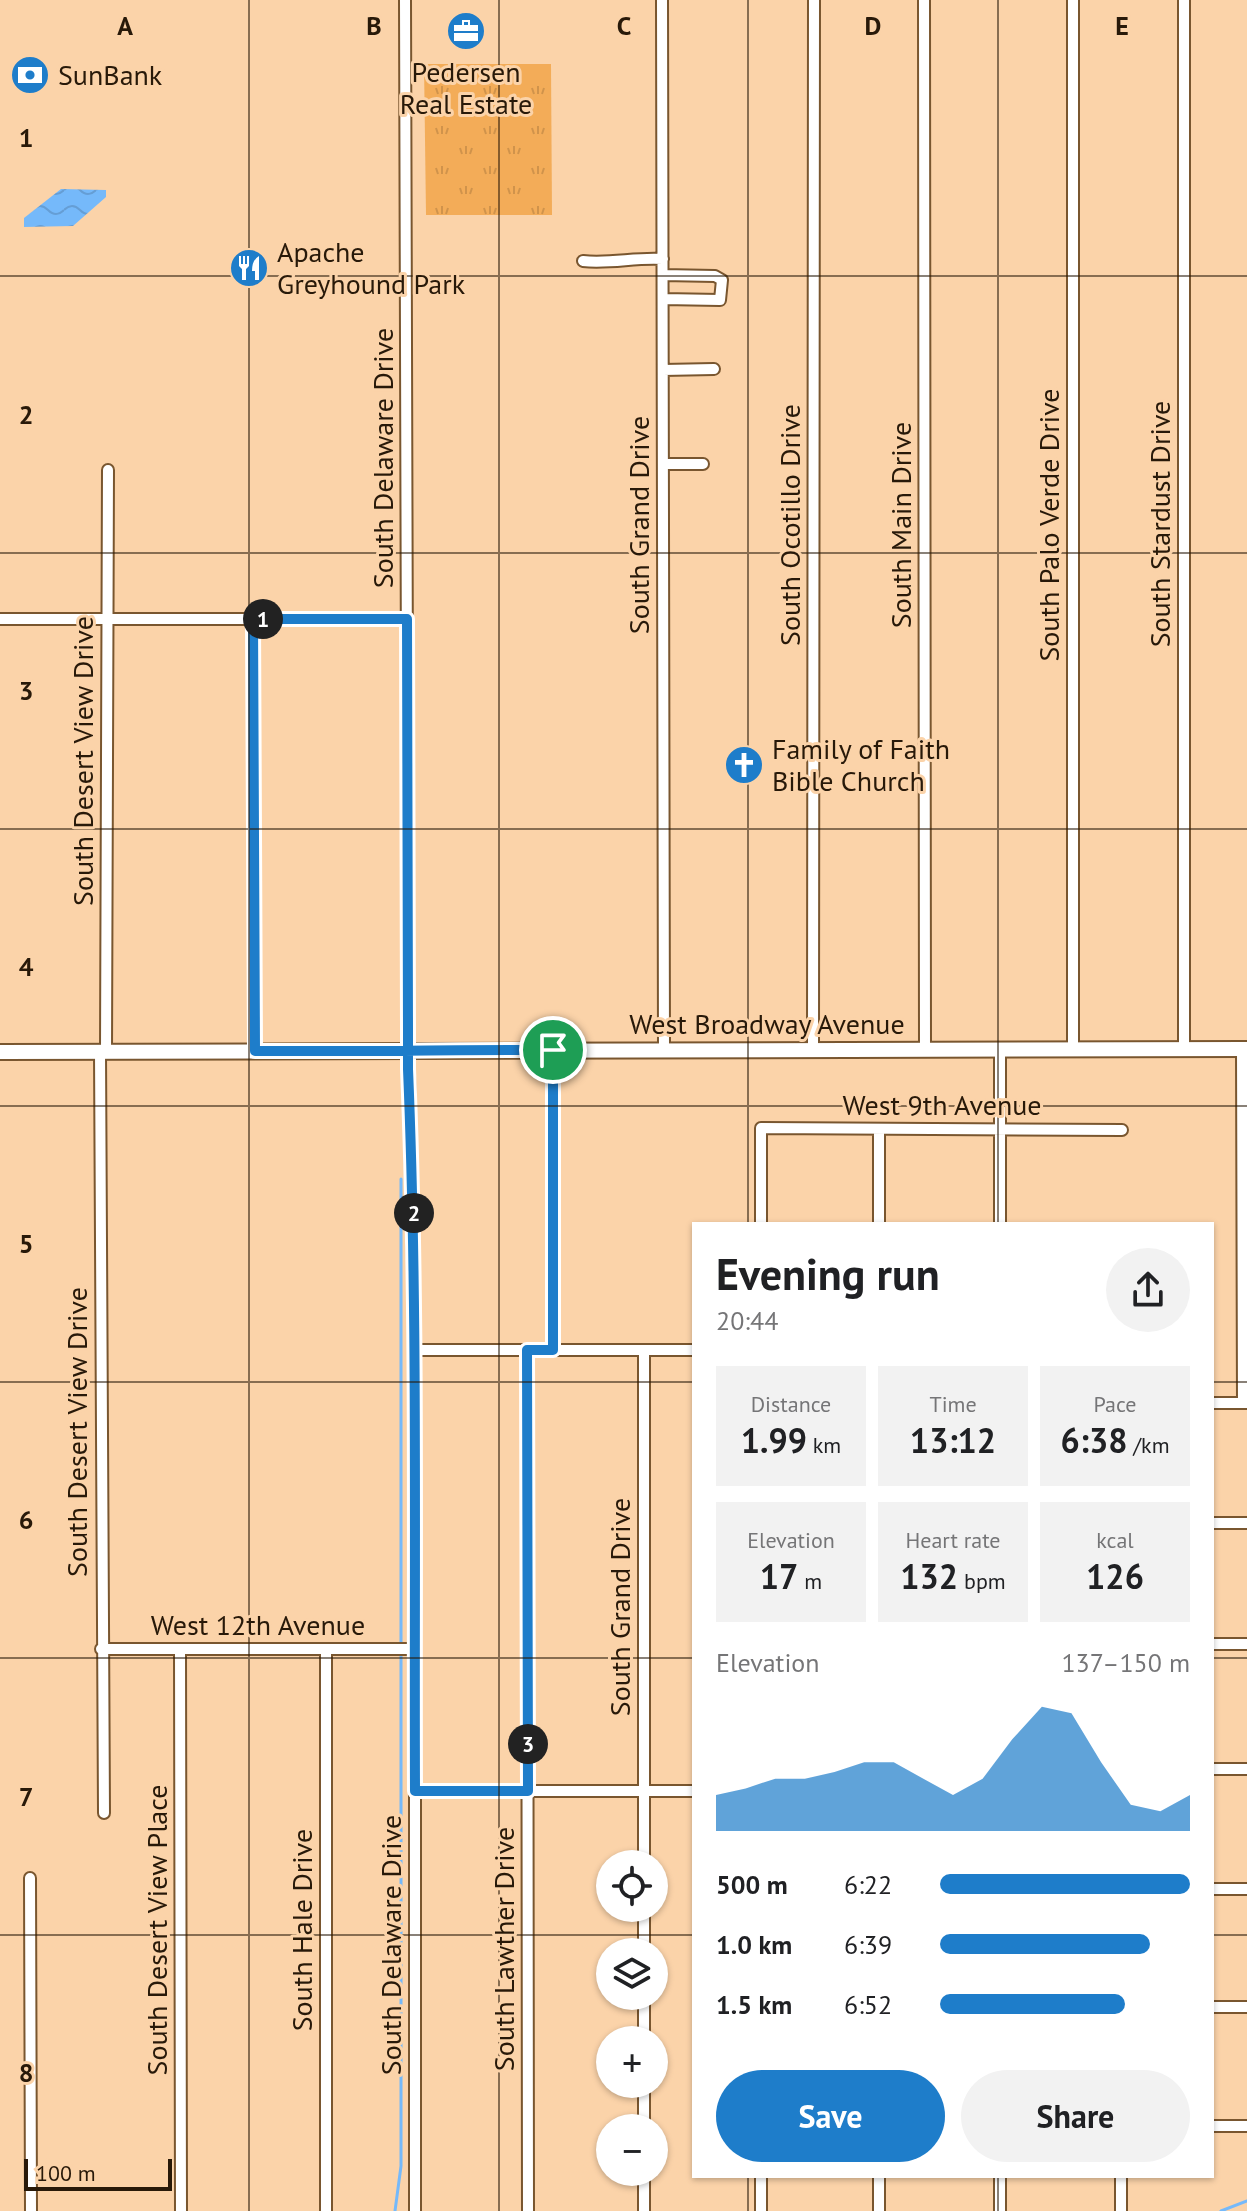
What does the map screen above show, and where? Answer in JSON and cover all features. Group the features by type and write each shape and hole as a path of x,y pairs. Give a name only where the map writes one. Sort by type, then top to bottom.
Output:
{"main road":[{"name":"West Broadway Avenue","path":"0,1052 1245,1049"}],"street":[{"name":"South Delaware Drive","path":"405,0 408,1051 415,1350 405,1649 415,1791 415,2211"},
{"name":"South Grand Drive","path":"662,0 664,1050"},
{"name":"South Ocotillo Drive","path":"813,1050 814,0"},
{"name":"South Main Drive","path":"924,0 925,1050"},
{"name":"South Palo Verde Drive","path":"1073,0 1073,1049"},
{"name":"South Stardust Drive","path":"1184,0 1184,1049"},
{"path":"583,261 663,259"},
{"path":"663,275 715,276 722,280 720,300 663,299"},
{"path":"663,370 714,369"},
{"path":"663,464 703,464"},
{"name":"South Desert View Drive","path":"104,1813 101,1649 108,470"},
{"path":"0,619 407,619"},
{"path":"253,619 255,1051"},
{"path":"1000,1049 1000,1222"},
{"path":"1214,1403 1245,1403 1245,1049"},
{"path":"553,1050 553,1350"},
{"name":"West 9th Avenue","path":"761,1222 761,1128 1122,1130"},
{"path":"879,1129 879,1222"},
{"path":"415,1350 692,1350"},
{"name":"South Lawther Drive","path":"527,1350 528,2211"},
{"name":"South Grand Drive","path":"644,1350 644,1850"},
{"path":"1214,1523 1247,1523"},
{"path":"1214,1644 1247,1644"},
{"name":"West 12th Avenue","path":"101,1649 405,1649"},
{"name":"South Desert View Place","path":"180,1649 181,2211"},
{"name":"South Hale Drive","path":"326,1649 326,2211"},
{"path":"1214,1769 1247,1769"},
{"path":"415,1791 692,1791"},
{"path":"30,1878 31,2211"},
{"path":"1214,1889 1247,1889"},
{"path":"1214,2007 1247,2007"},
{"path":"1214,2126 1247,2126"},
{"path":"761,2178 761,2211"},
{"path":"879,2178 879,2211"},
{"path":"1000,2178 1000,2211"},
{"path":"1121,2178 1121,2211"},
{"path":"644,2186 644,2211"}],"green space":[{"path":"424,64 551,64 552,215 426,215"}],"water":[{"path":"61,189 106,190 106,197 73,226 24,227 24,218"}],"waterway":[{"path":"395,2211 401,2166 401,1179"},
{"path":"1221,2211 1247,2201"}],"place":[{"name":"Pedersen Real Estate","path":"466,31"},
{"name":"SunBank","path":"30,75"},
{"name":"Apache Greyhound Park","path":"249,268"},
{"name":"Family of Faith Bible Church","path":"744,765"}],"route":[{"path":"553,1050 423,1051 408,1051 255,1051 253,619 407,619 408,1030 408,1051 408,1069 415,1350 415,1791 528,1791 527,1350 553,1350 553,1050"}]}
